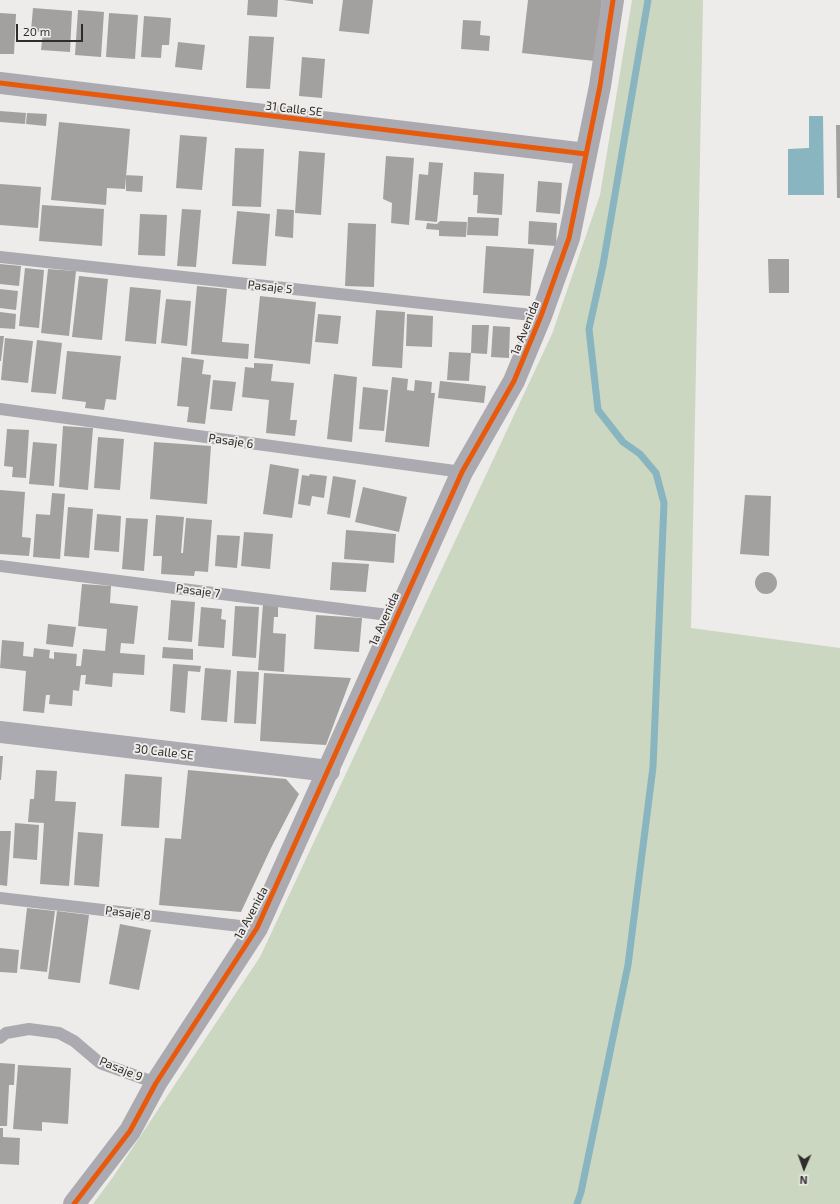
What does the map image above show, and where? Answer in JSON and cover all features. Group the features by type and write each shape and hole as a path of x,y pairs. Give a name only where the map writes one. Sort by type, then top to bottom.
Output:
{"street":[{"name":"1a Avenida","path":"74,1204 130,1131 156,1083 257,928 329,771 396,616 462,472 514,381 541,316 569,238 600,86 613,0"},
{"name":"31 Calle SE","path":"0,83 586,154"},
{"name":"30 Calle SE","path":"0,732 329,771"}],"lane":[{"name":"Pasaje 5","path":"0,257 541,316"},
{"name":"Pasaje 6","path":"0,410 462,472"},
{"name":"Pasaje 7","path":"0,566 396,616"},
{"name":"Pasaje 8","path":"0,898 257,928"},
{"name":"Pasaje 9","path":"0,1038 6,1033 29,1028 59,1033 74,1041 100,1063 156,1083"}],"green space":[{"path":"632,0 703,0 691,628 840,648 840,1204 93,1204 113,1177 260,957 552,334 600,195"}],"water":[{"path":"809,116 823,116 824,195 788,195 788,149 809,148"}],"building":[{"path":"248,0 278,0 277,17 247,15"},
{"path":"283,0 313,0 313,4"},
{"path":"343,0 373,0 369,34 339,31"},
{"path":"528,0 602,0 595,61 522,53"},
{"path":"33,8 72,11 70,52 41,50 43,32 31,31"},
{"path":"78,10 104,12 101,57 75,55"},
{"path":"0,13 16,14 14,54 0,54"},
{"path":"109,13 138,15 135,59 106,57"},
{"path":"144,16 171,18 169,45 162,45 161,58 141,57"},
{"path":"463,20 481,21 480,35 490,36 489,51 461,49"},
{"path":"249,36 274,37 270,89 246,88"},
{"path":"178,42 205,45 202,70 175,67"},
{"path":"302,57 325,59 322,98 299,96"},
{"path":"0,111 26,113 25,124 0,122"},
{"path":"27,113 47,114 46,126 26,124"},
{"path":"59,122 130,129 125,189 107,188 106,205 51,200"},
{"path":"836,125 840,125 840,198 837,198"},
{"path":"180,135 207,137 202,190 176,188"},
{"path":"235,148 264,149 261,207 232,206"},
{"path":"299,151 325,153 321,215 295,213"},
{"path":"386,156 414,158 409,225 391,223 392,203 383,199"},
{"path":"429,162 443,163 437,222 415,220 419,174 428,175"},
{"path":"474,172 504,174 502,215 477,213 478,195 473,195"},
{"path":"126,175 143,176 142,192 126,191"},
{"path":"538,181 562,183 560,214 536,212"},
{"path":"0,184 41,187 38,228 0,225"},
{"path":"42,205 104,209 102,246 39,241"},
{"path":"182,209 201,210 196,267 177,266"},
{"path":"277,209 294,210 293,238 275,236"},
{"path":"237,211 270,214 266,266 232,264"},
{"path":"140,214 167,215 165,256 138,255"},
{"path":"468,217 499,218 498,236 467,235"},
{"path":"440,221 467,222 466,237 439,236 439,230 426,229 427,223 437,224"},
{"path":"529,221 557,223 556,246 528,244"},
{"path":"348,223 376,224 374,287 345,286"},
{"path":"486,246 534,249 530,296 483,293"},
{"path":"768,259 789,259 789,293 769,293"},
{"path":"0,264 21,266 19,286 0,284"},
{"path":"25,268 44,270 39,328 19,326"},
{"path":"48,269 76,271 69,336 41,333"},
{"path":"79,276 108,279 102,340 72,337"},
{"path":"197,286 227,289 222,342 249,344 248,359 191,354"},
{"path":"130,287 161,290 156,344 125,341"},
{"path":"0,289 18,291 16,310 0,308"},
{"path":"260,296 316,302 310,364 254,358"},
{"path":"166,299 191,301 187,346 161,343"},
{"path":"376,310 405,312 402,368 372,366"},
{"path":"0,312 16,314 15,329 0,328"},
{"path":"318,314 341,316 338,344 315,342"},
{"path":"407,314 433,316 432,347 406,346"},
{"path":"472,325 489,325 487,354 471,353"},
{"path":"493,326 510,327 509,358 491,357"},
{"path":"0,336 4,336 1,361 0,361"},
{"path":"5,338 33,341 28,383 1,380"},
{"path":"37,340 62,343 56,394 31,392"},
{"path":"67,351 121,356 116,400 106,399 104,410 85,408 86,402 62,399"},
{"path":"449,352 471,353 469,381 447,380"},
{"path":"182,357 204,360 202,374 211,375 205,424 187,422 189,407 177,406"},
{"path":"254,363 273,364 271,381 294,383 290,420 297,420 295,436 266,433 269,400 242,397 245,367 254,368"},
{"path":"334,374 357,377 352,442 327,439"},
{"path":"392,377 408,379 407,390 414,391 415,380 432,382 431,393 435,393 429,447 385,442"},
{"path":"213,380 236,382 232,411 210,409"},
{"path":"440,381 486,386 484,403 438,398"},
{"path":"363,387 388,390 384,431 359,429"},
{"path":"63,426 93,428 88,490 59,487"},
{"path":"7,429 29,430 26,478 12,477 13,467 4,466"},
{"path":"98,437 124,439 120,490 94,488"},
{"path":"33,442 57,444 54,486 29,484"},
{"path":"154,442 211,446 207,504 150,499"},
{"path":"270,464 299,469 292,518 263,514"},
{"path":"310,474 327,476 324,498 312,496 310,506 298,504 302,475 309,476"},
{"path":"333,476 356,480 350,518 327,514"},
{"path":"363,487 407,497 399,532 355,522"},
{"path":"0,490 25,492 22,537 31,538 29,556 0,554"},
{"path":"52,493 65,494 60,559 33,557 36,514 50,515"},
{"path":"745,495 771,496 769,556 740,554"},
{"path":"68,507 93,509 89,558 64,556"},
{"path":"97,514 121,516 119,552 94,550"},
{"path":"156,515 184,517 181,553 183,553 186,518 212,520 208,572 195,571 194,576 161,574 162,556 153,556"},
{"path":"126,518 148,519 144,571 122,569"},
{"path":"346,530 396,534 394,563 344,559"},
{"path":"244,532 273,534 270,569 241,566"},
{"path":"217,535 240,536 237,568 215,566"},
{"path":"332,562 369,564 366,592 330,590"},
{"path":"766,572 774,575 777,583 774,591 766,594 758,591 755,583 758,575"},
{"path":"82,584 111,586 110,603 138,606 134,644 121,643 120,653 145,655 144,675 113,673 112,687 85,684 86,675 81,675 79,691 73,690 72,706 49,704 50,695 46,695 44,713 23,711 26,671 0,668 2,640 24,642 23,656 33,657 34,648 50,650 49,658 54,659 54,652 77,654 76,666 81,666 83,649 105,651 107,629 78,626"},
{"path":"171,600 195,602 192,642 168,640"},
{"path":"263,604 278,606 278,617 274,617 273,633 286,634 284,672 258,670"},
{"path":"235,606 259,607 256,658 232,656"},
{"path":"201,607 222,609 221,619 226,620 224,648 198,646"},
{"path":"316,615 362,618 359,652 314,649"},
{"path":"48,624 76,627 73,647 46,644"},
{"path":"163,647 193,649 193,660 162,658"},
{"path":"173,664 201,666 200,672 188,671 185,713 170,711"},
{"path":"205,668 231,670 227,722 201,720"},
{"path":"237,671 259,672 256,724 234,723"},
{"path":"264,673 351,678 326,745 260,741"},
{"path":"0,756 3,756 1,780 0,780"},
{"path":"36,770 57,771 55,801 76,802 69,886 40,884 44,823 28,822 30,799 34,799"},
{"path":"188,770 286,779 299,794 271,848 241,912 159,905 165,838 181,839"},
{"path":"125,774 162,777 159,828 121,826"},
{"path":"15,823 39,825 37,860 13,858"},
{"path":"0,831 11,831 7,886 0,885"},
{"path":"78,832 103,834 99,887 74,885"},
{"path":"27,908 55,911 47,972 20,969"},
{"path":"57,911 89,915 80,983 48,979"},
{"path":"120,924 151,930 139,990 109,984"},
{"path":"0,948 19,950 17,973 0,972"},
{"path":"0,1063 15,1064 14,1085 9,1085 7,1126 0,1126"},
{"path":"18,1065 71,1068 68,1124 42,1122 42,1131 13,1129"},
{"path":"0,1128 3,1128 3,1137 20,1138 19,1165 0,1164"}],"waterway":[{"path":"577,1204 581,1192 628,965 653,767 664,503 656,473 640,454 623,442 598,410 589,329 603,265 648,0"}],"cycle path":[{"path":"74,1204 130,1131 156,1083 257,928 462,472 514,381 541,316 569,238 600,86 613,0"},
{"path":"0,83 586,154"}]}
